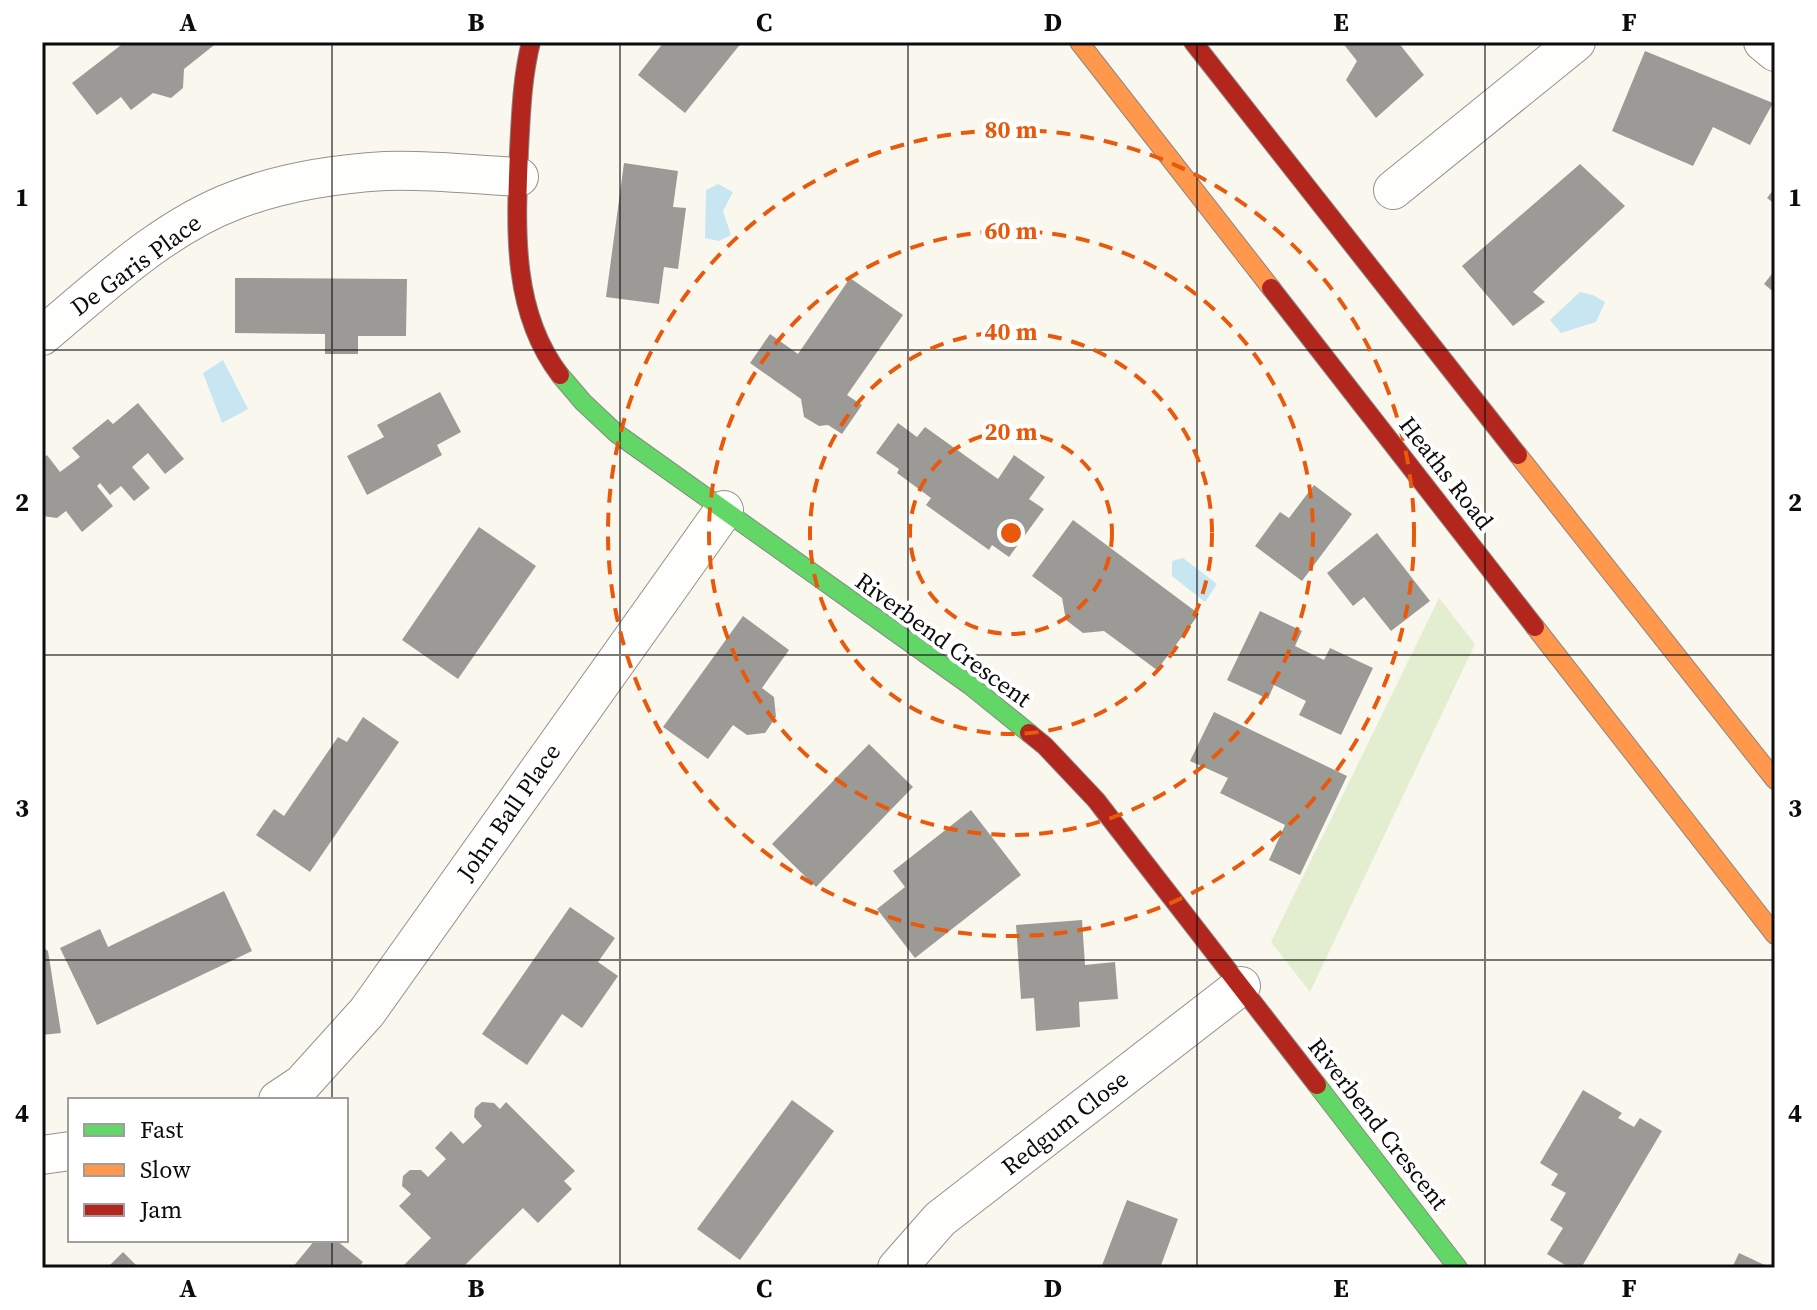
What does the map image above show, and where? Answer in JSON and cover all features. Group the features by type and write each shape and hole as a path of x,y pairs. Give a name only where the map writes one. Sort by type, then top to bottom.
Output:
{"main road":[{"name":"Riverbend Crescent","path":"531,42 524,75 519,177 520,284 531,322 569,390 600,420 971,686 1045,746 1096,800 1458,1268"},
{"name":"Heaths Road","path":"1079,42 1775,935"},
{"path":"1193,42 1775,780"}],"street":[{"path":"1393,190 1576,42"},
{"path":"1763,42 1775,52"},
{"name":"De Garis Place","path":"42,336 154,246 194,220 258,192 310,179 388,171 519,177"},
{"name":"John Ball Place","path":"281,1098 302,1084 367,1012 724,510"},
{"name":"Redgum Close","path":"897,1268 940,1219 1241,986"},
{"path":"42,1155 68,1151"}],"green space":[{"path":"1439,598 1475,644 1310,992 1271,942"}],"water":[{"path":"718,184 733,192 723,211 731,235 719,241 705,238 706,190"},
{"path":"1580,292 1605,302 1596,322 1561,333 1550,320"},
{"path":"223,360 248,409 222,423 203,373"},
{"path":"1183,558 1217,584 1205,602 1172,576 1172,561"}],"building":[{"path":"125,42 218,42 184,69 183,88 171,98 153,93 131,110 121,97 97,115 72,83"},
{"path":"664,42 742,42 685,113 638,75"},
{"path":"1342,42 1398,42 1424,75 1376,118 1346,80 1357,61"},
{"path":"1645,51 1773,103 1750,145 1713,127 1693,166 1612,131"},
{"path":"624,163 678,171 673,207 686,208 678,269 664,267 659,304 606,297"},
{"path":"1580,164 1625,206 1533,292 1545,302 1513,326 1462,266"},
{"path":"1775,188 1775,204 1767,198"},
{"path":"1775,270 1775,293 1764,284"},
{"path":"235,278 407,279 406,336 358,336 358,354 325,354 325,334 235,333"},
{"path":"850,278 903,315 847,395 862,405 842,434 828,425 819,426 804,417 801,399 750,363 770,334 798,354"},
{"path":"440,392 461,432 437,445 442,455 367,495 347,456 384,437 377,425"},
{"path":"138,403 184,459 165,474 148,453 132,467 150,488 134,501 121,486 110,495 100,483 97,486 113,506 82,532 66,511 57,518 42,516 42,460 47,455 60,472 80,457 72,448 108,419 113,424"},
{"path":"898,423 917,437 925,427 998,479 1014,455 1045,477 1029,499 1044,509 1009,557 992,545 989,550 926,505 931,498 876,453"},
{"path":"1314,485 1352,514 1302,581 1255,546 1280,512 1289,518"},
{"path":"1073,520 1199,614 1157,670 1104,631 1083,633 1066,620 1062,598 1032,576"},
{"path":"479,527 536,566 458,679 402,640"},
{"path":"1377,533 1430,601 1391,631 1364,597 1353,606 1327,573"},
{"path":"1260,611 1302,631 1295,646 1324,660 1330,648 1373,668 1341,735 1299,715 1306,701 1274,685 1268,699 1227,680"},
{"path":"743,616 789,650 762,688 774,697 776,717 765,733 747,735 733,725 708,759 663,727"},
{"path":"1214,712 1347,776 1300,875 1269,860 1285,825 1220,793 1228,778 1190,761"},
{"path":"363,717 399,742 310,872 256,835 274,809 284,816 338,737 347,742"},
{"path":"869,744 913,787 816,887 772,844"},
{"path":"971,810 1021,875 915,958 877,909 905,887 893,871"},
{"path":"224,891 252,951 97,1025 60,948 100,929 108,947"},
{"path":"570,907 615,938 598,962 618,976 582,1028 562,1014 527,1065 482,1034"},
{"path":"1082,920 1085,965 1115,962 1118,999 1079,1002 1080,1027 1036,1031 1034,998 1021,999 1016,925"},
{"path":"42,947 48,951 61,1033 42,1035"},
{"path":"1583,1090 1622,1113 1618,1118 1634,1127 1640,1118 1662,1131 1581,1268 1570,1268 1547,1254 1563,1228 1550,1220 1566,1193 1551,1185 1558,1174 1540,1163"},
{"path":"792,1100 834,1131 740,1260 697,1229"},
{"path":"482,1102 494,1103 500,1109 506,1102 575,1171 564,1181 572,1189 538,1223 523,1208 462,1268 407,1268 404,1265 431,1238 399,1206 411,1194 402,1186 403,1176 410,1170 421,1170 428,1177 446,1159 435,1148 451,1131 463,1144 482,1126 474,1117 475,1108"},
{"path":"1127,1200 1178,1219 1160,1268 1101,1268"},
{"path":"313,1242 338,1242 363,1262 358,1268 292,1268"},
{"path":"123,1252 139,1268 107,1268"},
{"path":"1739,1253 1771,1268 1732,1268"}],"traffic: fast":[{"path":"560,375 616,433 971,686 1029,733"},
{"path":"1317,1085 1458,1268"}],"traffic: slow":[{"path":"1079,42 1271,288"},
{"path":"1518,455 1775,780"},
{"path":"1535,627 1775,935"}],"traffic: jam":[{"path":"531,42 524,83 519,151 517,209 520,268 532,324 560,375"},
{"path":"1193,42 1518,455"},
{"path":"1271,288 1535,627"},
{"path":"1029,733 1096,800 1317,1085"}]}
